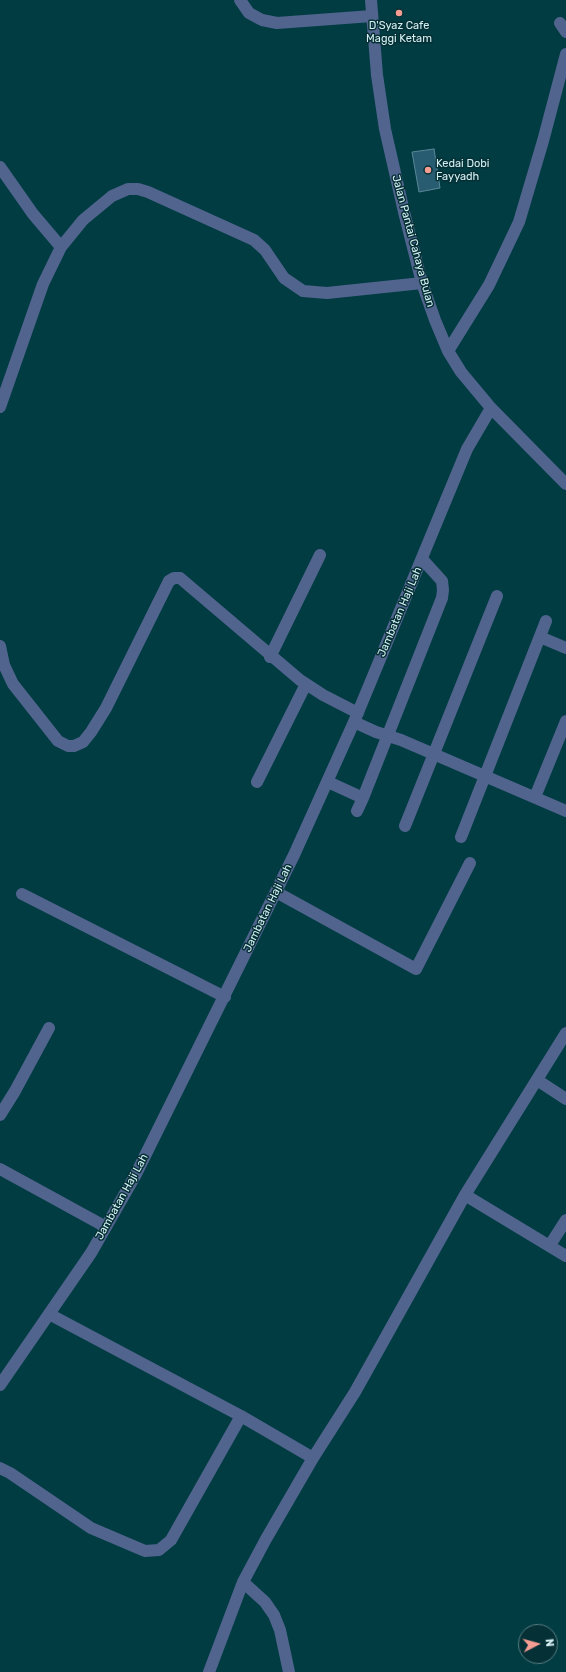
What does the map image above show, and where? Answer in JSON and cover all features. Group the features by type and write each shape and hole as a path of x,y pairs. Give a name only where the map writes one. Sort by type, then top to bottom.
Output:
{"street":[{"path":"240,0 249,13 262,20 277,23 372,16"},
{"name":"Jalan Pantai Cahaya Bulan","path":"371,0 377,75 385,130 422,283 435,320 448,351 461,372 491,408 566,484"},
{"path":"448,351 489,285 518,222 543,141 566,54"},
{"path":"0,167 33,214 61,247"},
{"path":"0,408 43,284 61,247 83,220 112,196 128,189 138,189 254,240 261,245 284,278 303,291 327,293 422,283"},
{"name":"Jambatan Haji Lah","path":"0,1385 106,1228 132,1182 225,997 328,782 423,560 467,449 491,408"},
{"path":"270,657 320,555"},
{"path":"357,811 442,598 444,590 442,581 423,560"},
{"path":"0,646 4,665 13,684 58,741 68,746 74,746 83,742 92,732 170,581 174,578 180,578 270,657 306,684 356,717 388,736 566,811"},
{"path":"405,826 497,596"},
{"path":"461,837 546,621"},
{"path":"540,637 566,648"},
{"path":"257,782 306,684"},
{"path":"535,797 566,721"},
{"path":"328,782 363,798"},
{"path":"276,892 416,969 470,863"},
{"path":"22,894 225,997"},
{"path":"0,1114 15,1091 49,1028"},
{"path":"209,1672 243,1582 313,1458 355,1392 466,1195 566,1033"},
{"path":"537,1080 566,1098"},
{"path":"0,1169 106,1228"},
{"path":"466,1195 566,1256"},
{"path":"550,1245 566,1220"},
{"path":"49,1314 241,1416 313,1458"},
{"path":"0,1468 10,1473 90,1528 145,1551 160,1550 171,1540 241,1416"},
{"path":"243,1582 265,1602 274,1614 280,1630 289,1672"}],"building":[{"path":"434,149 440,188 419,192 412,152"}],"place":[{"name":"D'Syaz Cafe Maggi Ketam","path":"399,13"},
{"name":"Kedai Dobi Fayyadh","path":"428,170"}]}
